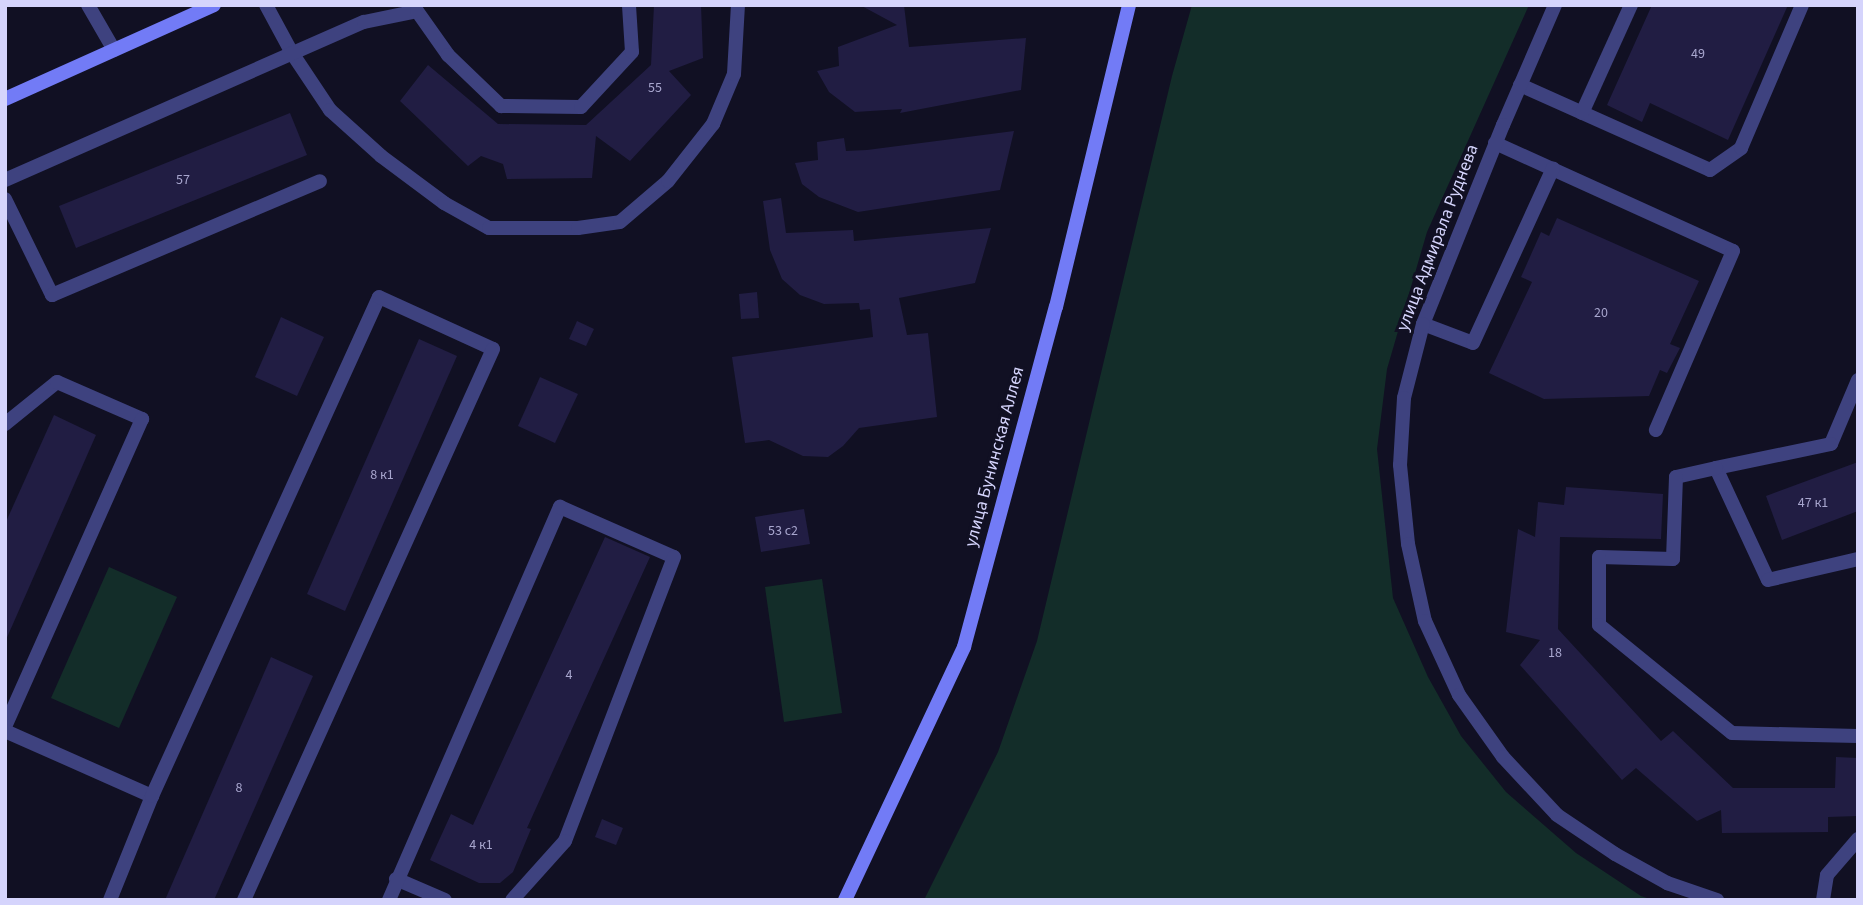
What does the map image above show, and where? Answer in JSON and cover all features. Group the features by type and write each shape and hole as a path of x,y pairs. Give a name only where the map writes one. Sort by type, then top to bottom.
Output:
{"street":[{"path":"88,5 114,50"},
{"path":"5,99 214,5"},
{"path":"265,5 292,53 330,110 382,156 444,203 489,228 578,228 620,222 668,181 713,124 734,74 738,5"},
{"path":"5,180 364,22 417,11 448,55 501,106 581,107 632,52 629,5"},
{"name":"улица Бунинская Аллея","path":"845,900 964,647 1056,307 1129,5"},
{"name":"улица Адмирала Руднева","path":"1555,5 1495,143 1423,324 1404,398 1400,466 1408,544 1425,621 1460,695 1503,757 1557,815 1615,854 1667,883 1717,900"},
{"path":"1582,113 1631,5"},
{"path":"1520,85 1710,170 1741,148 1802,5"},
{"path":"1495,143 1733,251 1657,430"},
{"path":"1423,324 1473,342 1553,168"},
{"path":"5,199 52,295 320,181"},
{"path":"110,900 152,796 379,297 493,349 244,900"},
{"path":"1858,380 1831,444 1676,477 1673,559 1599,557 1599,625 1732,733 1858,736"},
{"path":"5,424 57,382 142,419 5,729 152,796"},
{"path":"1716,468 1768,580 1858,559"},
{"path":"389,900 560,507 674,557 565,841 512,900"},
{"path":"1823,900 1826,876 1858,839"},
{"path":"396,879 445,900"}],"green space":[{"path":"1192,5 1529,5 1427,232 1387,369 1377,449 1393,598 1428,677 1461,736 1506,792 1576,853 1641,896 1653,900 924,900 998,752 1037,641 1172,76"},
{"path":"109,567 177,597 119,728 51,698"},
{"path":"822,579 842,713 784,722 765,587"}],"building":[{"path":"654,5 701,5 703,58 669,71 691,95 630,161 596,136 592,178 507,179 503,164 481,156 468,166 400,101 428,65 498,124 586,125 651,65"},
{"path":"860,5 904,5 909,47 1026,38 1021,90 900,113 902,109 855,112 829,92 817,71 839,66 838,47 897,25"},
{"path":"1652,5 1788,5 1728,140 1650,103 1642,122 1607,105"},
{"path":"290,113 307,155 76,248 59,206"},
{"path":"1014,131 1000,190 858,212 819,197 802,184 795,163 818,160 817,142 844,138 846,151"},
{"path":"781,198 786,233 853,230 854,241 991,228 975,283 899,298 907,335 928,333 937,417 859,428 843,446 828,457 803,456 769,440 745,443 732,357 873,337 870,309 860,310 859,303 824,304 800,295 782,279 770,250 763,201"},
{"path":"1557,218 1699,281 1670,344 1680,348 1667,373 1660,370 1649,396 1544,399 1489,373 1532,282 1521,277 1541,232 1549,236"},
{"path":"757,292 759,318 741,319 739,294"},
{"path":"281,317 324,337 297,396 255,377"},
{"path":"577,321 594,329 586,346 569,339"},
{"path":"419,339 457,356 345,611 307,594"},
{"path":"540,377 578,394 555,443 518,426"},
{"path":"54,415 96,435 5,642 5,524"},
{"path":"1858,462 1858,511 1782,540 1766,496"},
{"path":"1566,487 1663,494 1661,539 1560,537 1558,629 1661,741 1673,731 1733,788 1835,788 1836,757 1858,758 1858,816 1828,817 1828,832 1722,833 1721,810 1697,821 1636,768 1622,780 1520,665 1540,640 1506,632 1518,529 1535,537 1538,502 1564,505"},
{"path":"804,509 810,544 761,552 755,517"},
{"path":"605,537 650,557 527,828 531,829 513,872 500,883 479,883 430,860 451,814 473,825"},
{"path":"271,657 313,676 214,900 165,900"},
{"path":"602,819 623,828 616,845 595,837"}]}
